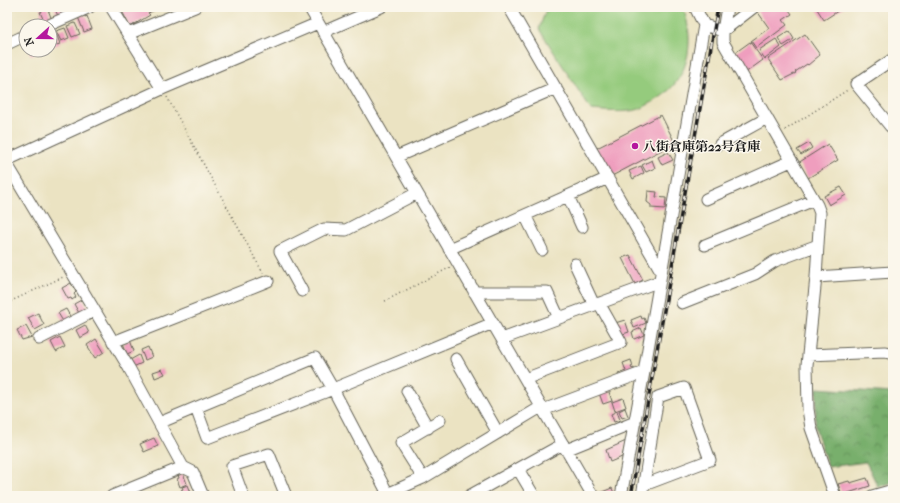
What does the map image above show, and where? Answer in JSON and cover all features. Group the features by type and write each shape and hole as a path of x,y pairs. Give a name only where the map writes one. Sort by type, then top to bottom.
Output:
{"street":[{"path":"58,21 90,7"},
{"path":"111,7 162,89"},
{"path":"128,34 195,7"},
{"path":"309,7 542,408 564,447 587,494"},
{"path":"621,496 661,276 704,25 695,7"},
{"path":"727,7 723,31 723,42 820,213 816,277 808,356 808,409 811,428 835,496"},
{"path":"723,31 754,7"},
{"path":"7,160 162,89 321,28 379,8"},
{"path":"514,9 556,88 608,178 661,276"},
{"path":"704,25 723,31"},
{"path":"7,44 18,39"},
{"path":"893,59 856,84 893,128"},
{"path":"396,157 556,88"},
{"path":"720,144 767,118"},
{"path":"706,199 791,161"},
{"path":"7,164 73,272 94,311 129,368 183,467 193,472 203,496"},
{"path":"450,249 608,178"},
{"path":"302,292 280,251 324,229 346,230 417,193"},
{"path":"568,196 582,227"},
{"path":"705,245 814,200"},
{"path":"525,215 542,250"},
{"path":"682,303 755,274 775,261 818,245"},
{"path":"525,379 620,342 596,304 575,264"},
{"path":"816,277 893,272"},
{"path":"502,339 596,304 661,276"},
{"path":"113,342 268,281"},
{"path":"474,292 547,292 559,318"},
{"path":"39,339 94,311"},
{"path":"196,408 207,438 334,389 493,324"},
{"path":"808,356 885,352 893,354"},
{"path":"159,423 315,358 334,389 385,495 423,478 542,408 644,372"},
{"path":"456,359 498,433"},
{"path":"684,388 710,460 643,490 658,397 684,388"},
{"path":"407,391 428,428"},
{"path":"423,478 401,443 440,420"},
{"path":"470,496 488,491 518,469 564,447 635,422"},
{"path":"243,496 232,466 269,454 286,496"},
{"path":"114,496 183,467"},
{"path":"518,469 534,496"},
{"path":"872,496 893,490"}],"path":[{"path":"777,136 856,84"},
{"path":"162,89 268,281"},
{"path":"385,301 458,264"},
{"path":"7,303 73,272"}],"green space":[{"path":"547,7 683,7 687,21 689,48 682,73 675,84 665,94 640,109 619,112 591,110 539,29"},
{"path":"817,388 893,393 893,482 878,487 866,462 828,467 815,427"}],"building":[{"path":"47,7 51,18 43,18 40,8"},
{"path":"54,7 65,7 67,12 58,16"},
{"path":"120,7 163,7 148,13 150,15 130,27"},
{"path":"762,7 787,7 792,14 783,20 787,25 756,48 751,41 769,28 757,11"},
{"path":"819,7 844,7 824,20 817,9"},
{"path":"84,14 85,17 87,16 92,29 84,32 78,17"},
{"path":"75,23 80,34 72,37 67,26"},
{"path":"65,28 69,38 61,41 58,35 58,30"},
{"path":"789,31 794,39 783,46 778,38"},
{"path":"805,34 820,55 808,65 807,64 795,72 796,73 782,80 768,59"},
{"path":"776,39 781,47 765,59 759,50"},
{"path":"750,42 763,60 745,73 732,55"},
{"name":"八街倉庫第22号倉庫","path":"661,115 675,143 610,177 595,149"},
{"path":"809,143 812,148 801,155 797,150"},
{"path":"828,144 838,160 808,178 798,163"},
{"path":"668,152 673,160 662,165 658,157"},
{"path":"652,160 655,168 646,172 642,165"},
{"path":"641,166 644,173 633,179 629,171"},
{"path":"841,187 846,195 829,205 824,196"},
{"path":"648,191 657,192 656,197 666,198 665,209 651,208 651,205 647,202"},
{"path":"630,255 643,280 635,284 622,258"},
{"path":"71,283 76,292 74,294 76,297 72,300 71,298 68,299 62,288"},
{"path":"83,299 88,309 79,313 74,304"},
{"path":"66,309 71,318 64,323 58,313"},
{"path":"38,313 44,325 35,330 28,318"},
{"path":"641,316 642,319 644,318 646,323 634,328 631,320"},
{"path":"625,320 629,332 620,335 615,323"},
{"path":"85,325 89,333 80,338 76,330"},
{"path":"26,326 32,337 22,340 17,330"},
{"path":"641,328 644,335 634,339 632,332"},
{"path":"60,337 65,347 56,352 51,342"},
{"path":"96,339 104,352 95,358 87,345"},
{"path":"130,340 134,351 127,354 123,343"},
{"path":"148,347 152,357 145,360 141,350"},
{"path":"139,355 142,363 133,367 130,360"},
{"path":"631,360 633,366 631,367 632,369 634,368 635,373 620,379 618,374 626,371 623,363"},
{"path":"162,369 165,374 155,378 153,372"},
{"path":"608,389 612,401 603,404 599,393"},
{"path":"623,398 626,407 615,411 612,402"},
{"path":"625,408 628,416 622,418 619,411"},
{"path":"617,411 620,420 614,422 611,414"},
{"path":"154,438 158,446 144,452 140,444"},
{"path":"626,441 622,457 610,462 606,450"},
{"path":"183,473 187,484 180,487 177,479 179,478 178,475"},
{"path":"867,478 870,486 842,495 838,484 849,481 850,483"},
{"path":"188,485 192,495 183,496 181,490 183,489 182,487"},
{"path":"612,488 615,496 598,496 597,494"}],"railway":[{"path":"631,496 718,7"}],"place":[{"name":"八街倉庫第22号倉庫","path":"635,146"}]}
